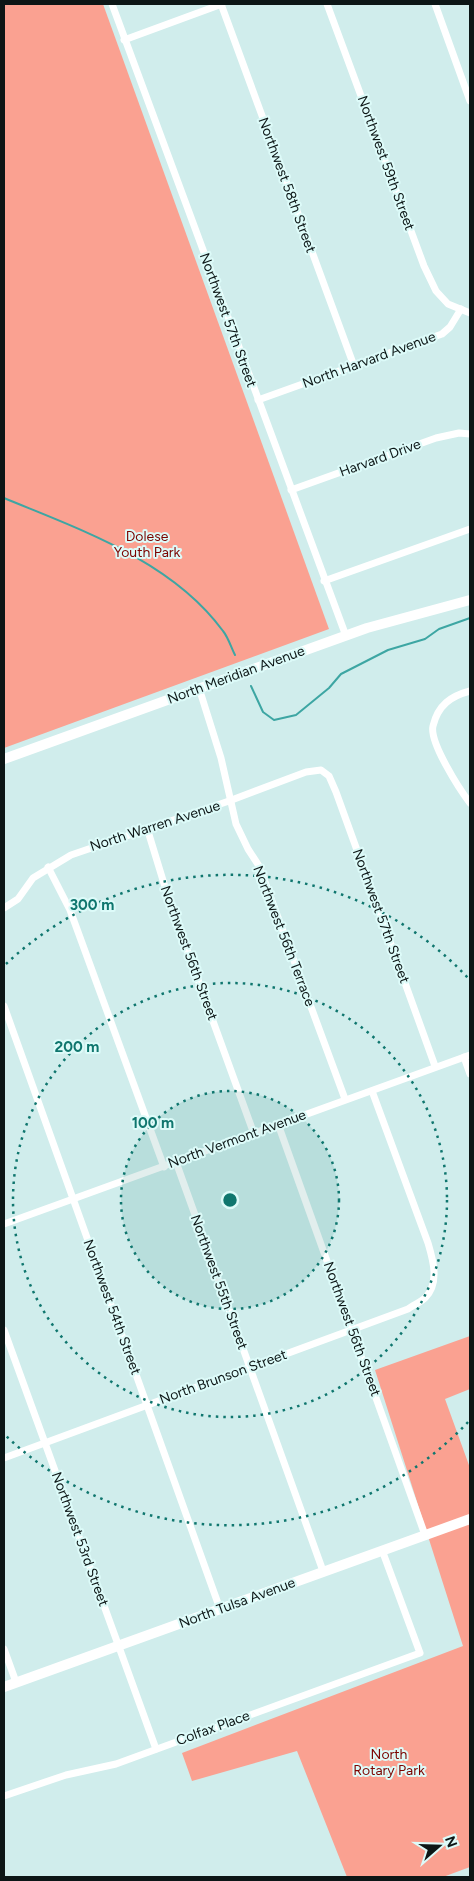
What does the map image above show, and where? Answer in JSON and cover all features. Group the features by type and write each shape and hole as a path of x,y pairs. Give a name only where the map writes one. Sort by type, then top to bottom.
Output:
{"street":[{"name":"Northwest 57th Street","path":"112,4 324,581 346,636"},
{"path":"124,40 221,4"},
{"name":"Northwest 58th Street","path":"221,4 354,366"},
{"name":"Northwest 59th Street","path":"327,4 424,266 436,291 448,304 461,310"},
{"path":"435,4 470,100"},
{"path":"461,310 470,313"},
{"name":"North Harvard Avenue","path":"258,400 442,334 450,327 461,310"},
{"name":"Harvard Drive","path":"291,490 436,438 458,433 470,434"},
{"path":"324,581 470,529"},
{"name":"North Meridian Avenue","path":"4,759 346,636 392,621 470,600"},
{"name":"Northwest 56th Terrace","path":"200,688 221,758 236,824 259,866 271,896 345,1099"},
{"path":"470,691 453,696 441,707 432,728 438,748 451,774 470,802"},
{"name":"Northwest 57th Street","path":"321,770 329,776 336,792 435,1066"},
{"name":"North Warren Avenue","path":"4,908 18,899 33,878 71,854 230,801 306,772 321,770"},
{"name":"Northwest 56th Street","path":"147,828 169,900 254,1134"},
{"path":"48,867 70,910 164,1167"},
{"name":"Northwest 54th Street","path":"4,1006 220,1609"},
{"path":"467,1056 470,1074"},
{"name":"North Vermont Avenue","path":"4,1224 164,1167 345,1099 372,1091 435,1066 467,1056"},
{"name":"North Brunson Street","path":"4,1458 408,1309 426,1297 433,1284 434,1266 428,1243 372,1091"},
{"name":"Northwest 56th Street","path":"278,1124 425,1535"},
{"name":"Northwest 55th Street","path":"176,1162 322,1571"},
{"name":"Northwest 53rd Street","path":"4,1330 156,1749"},
{"name":"North Tulsa Avenue","path":"4,1687 470,1519"},
{"name":"Colfax Place","path":"4,1796 47,1780 103,1767 156,1749 420,1654 382,1550"},
{"path":"4,1649 16,1682"}],"green space":[{"name":"Dolese Youth Park","path":"4,4 103,4 329,629 4,748"},
{"name":"North Rotary Park","path":"470,1336 470,1389 445,1399 470,1468 470,1867 443,1877 347,1877 297,1751 192,1781 182,1753 463,1646 375,1370"}],"waterway":[{"path":"4,498 64,522 123,550 152,567 178,585 202,606 225,633 235,655"},
{"path":"251,686 263,712 274,720 296,715 329,688 341,674 388,650 425,639 439,629 470,618"}]}
